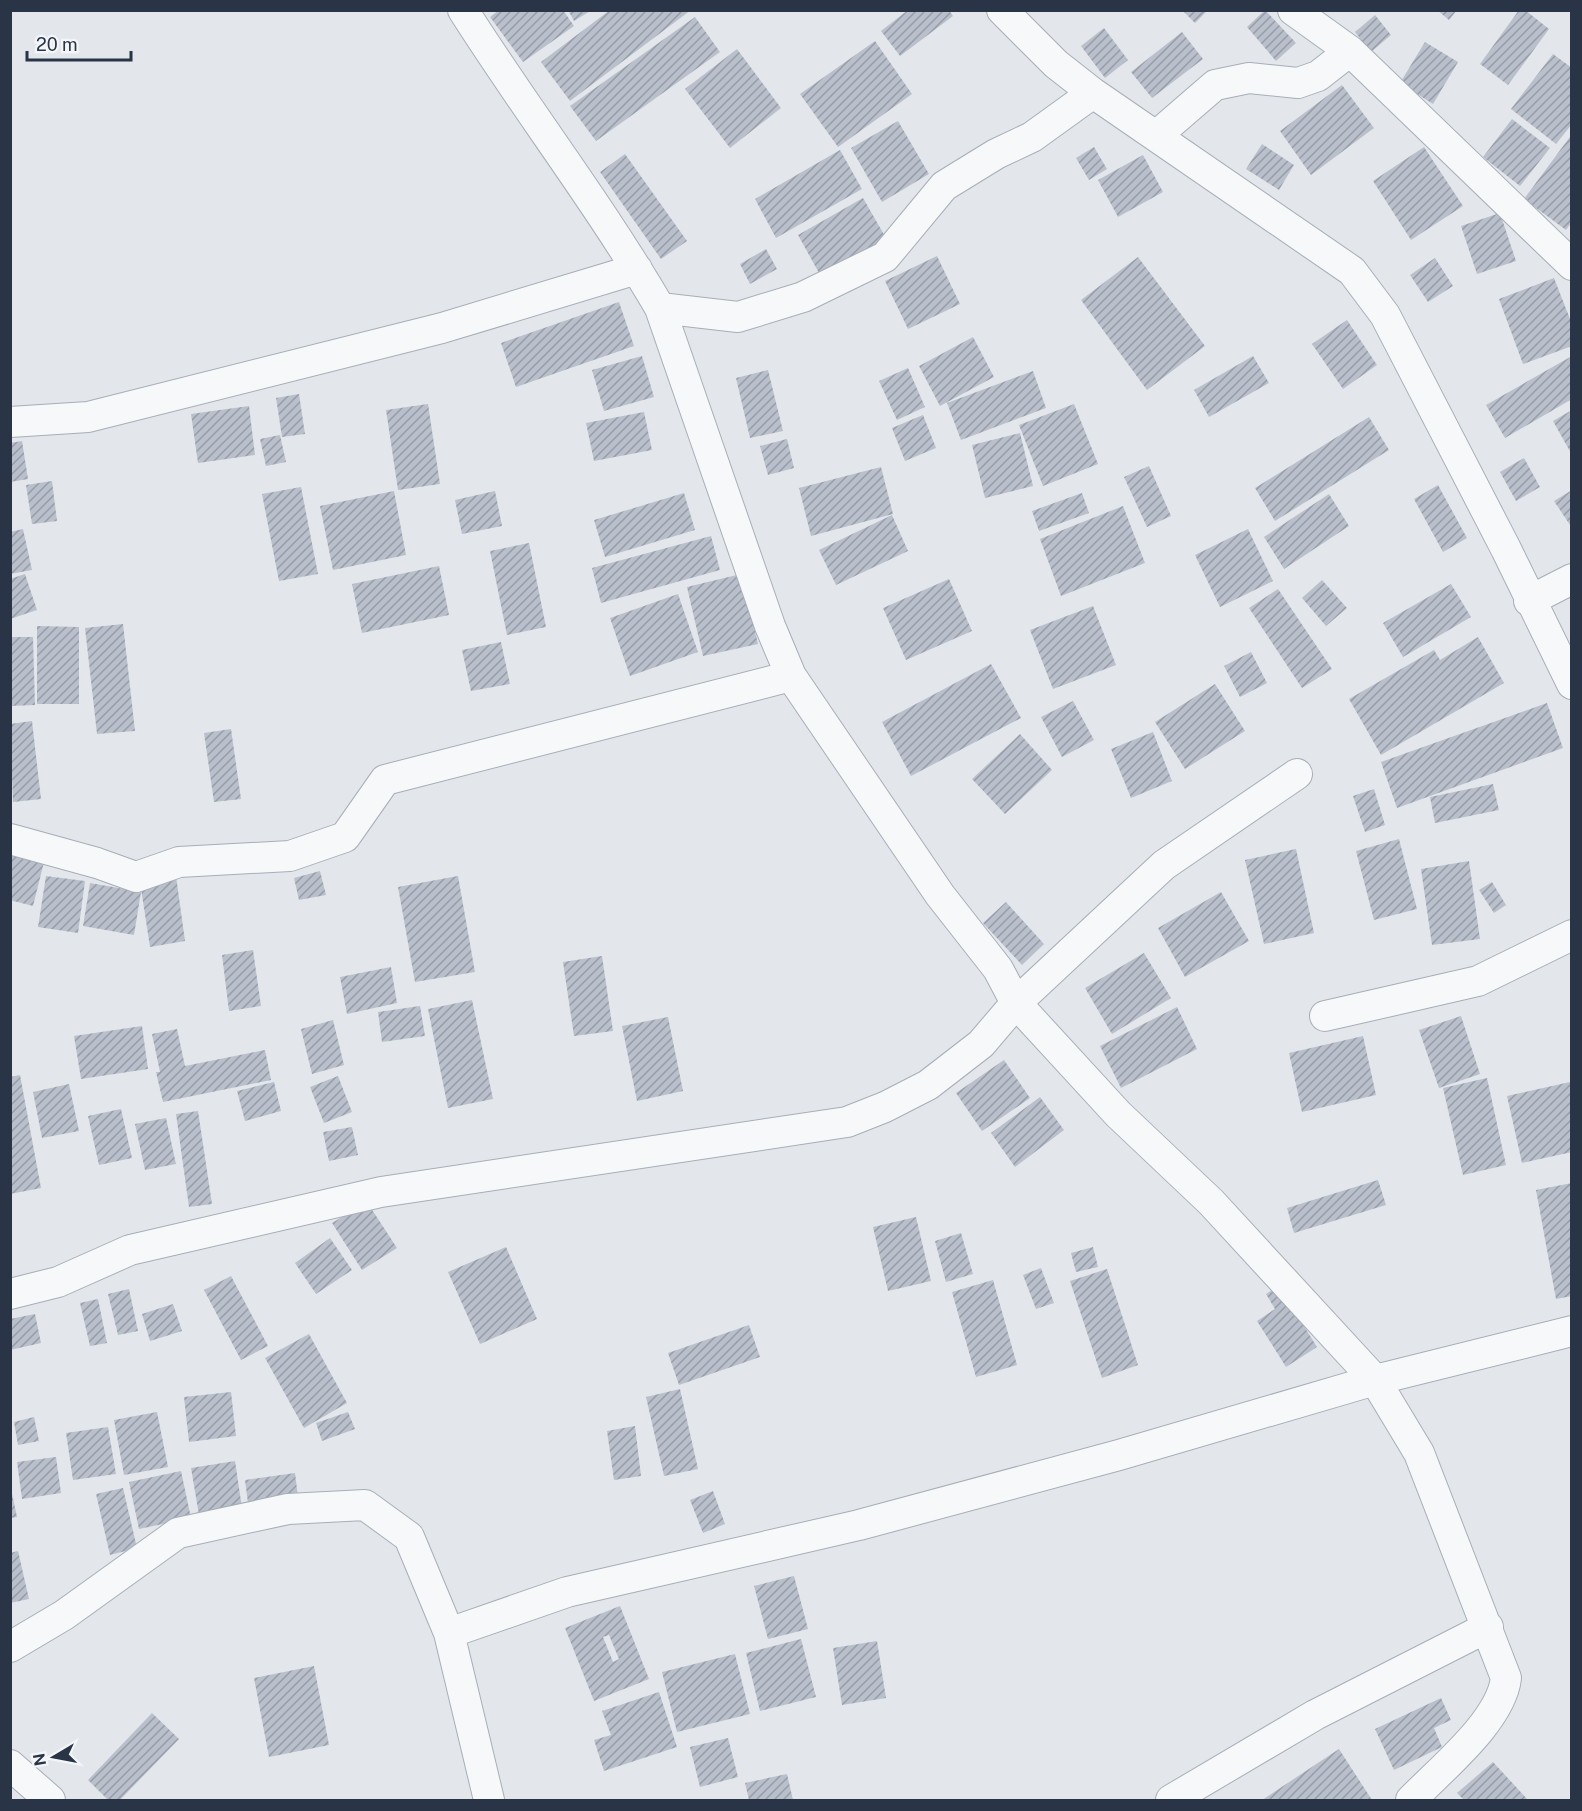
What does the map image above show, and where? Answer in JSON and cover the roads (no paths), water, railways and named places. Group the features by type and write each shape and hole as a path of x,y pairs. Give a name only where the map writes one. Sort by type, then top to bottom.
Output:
{"street":[{"path":"463,10 509,83 637,268 660,308 770,626 791,676 940,895 998,969 1016,1003 1118,1114 1211,1202 1375,1380 1419,1454 1506,1678 1504,1694 1475,1733 1411,1800"},
{"path":"1002,10 1056,64 1093,93 1352,271 1385,315 1506,549 1529,601 1572,684"},
{"path":"1293,10 1350,51 1572,265"},
{"path":"1156,136 1215,85 1249,78 1298,83 1318,76 1350,51"},
{"path":"660,308 738,317 803,297 885,257 944,186 996,154 1032,137 1093,93"},
{"path":"10,422 88,417 442,328 637,268"},
{"path":"1529,601 1572,579"},
{"path":"10,839 97,863 136,877 179,862 290,856 345,837 385,780 791,676"},
{"path":"10,1294 58,1282 130,1250 381,1192 847,1122 885,1107 928,1085 981,1044 1016,1003 1164,865 1297,774"},
{"path":"1325,1016 1478,981 1572,935"},
{"path":"449,1633 567,1592 859,1525 1119,1455 1375,1380 1572,1331"},
{"path":"10,1647 64,1615 178,1533 288,1509 365,1505 409,1537 449,1633 489,1800"},
{"path":"1171,1800 1315,1715 1488,1628"},
{"path":"10,1765 50,1800"}]}
